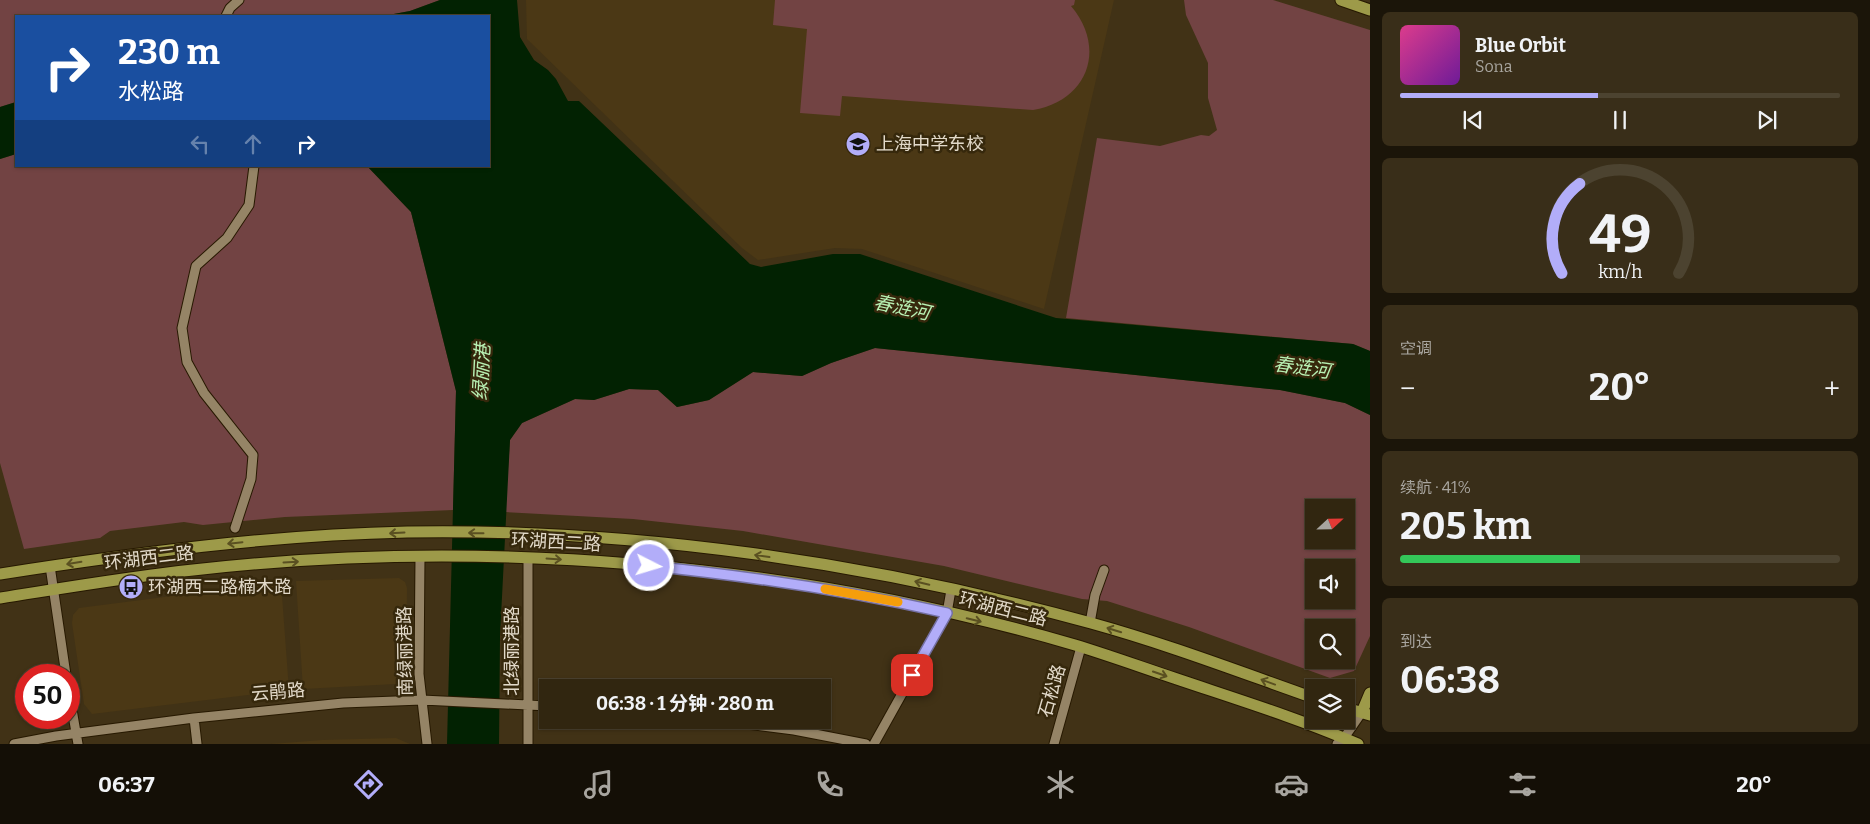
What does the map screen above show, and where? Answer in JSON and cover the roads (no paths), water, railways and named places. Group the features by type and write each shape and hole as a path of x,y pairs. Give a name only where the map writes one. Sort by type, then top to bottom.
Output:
{"main road":[{"path":"1341,0 1370,10"},
{"name":"环湖西二路","path":"0,574 138,553 261,540 407,532 610,539 704,548 853,570 951,590 1090,623 1179,650 1305,695"},
{"name":"环湖西二路","path":"0,598 195,569 316,561 445,556 528,558 701,571 861,595 947,613 1081,647 1280,714 1340,741 1358,744"},
{"path":"1366,713 1370,693"}],"street":[{"path":"226,15 230,8 239,0"},
{"path":"235,528 251,479 254,455 204,393 187,362 182,328 196,266 226,238 249,205 254,167"},
{"name":"南绿丽港路","path":"420,557 419,674 427,744"},
{"name":"北绿丽港路","path":"528,558 528,744"},
{"path":"50,566 64,664"},
{"path":"1090,623 1095,595 1104,570"},
{"path":"874,744 947,613 951,590"},
{"name":"石松路","path":"1054,744 1081,647"},
{"name":"云鹃路","path":"14,744 76,733 270,708 422,700 539,706"},
{"path":"1340,741 1366,713"},
{"path":"194,718 198,744"},
{"path":"75,729 78,744"},
{"path":"786,729 866,744"}],"water":[{"path":"440,0 517,0 520,37 534,60 548,70 556,79 568,101 579,101 750,264 761,267 833,254 860,254 1056,318 1353,344 1370,351 1370,415 1345,403 1280,390 875,348 831,363 802,376 753,372 709,400 677,407 658,390 629,389 594,400 575,399 522,423 510,440 500,636 499,744 447,744 456,391 411,212 368,167 490,167 490,15 388,15 410,11"},
{"path":"15,102 15,154 0,159 0,107"}],"place":[{"name":"上海中学东校","path":"858,144"},
{"name":"环湖西二路楠木路","path":"131,587"}],"water label":[{"name":"春涟河","path":"902,307"},
{"name":"春涟河","path":"1302,367"},
{"name":"绿丽港","path":"481,372"}]}
